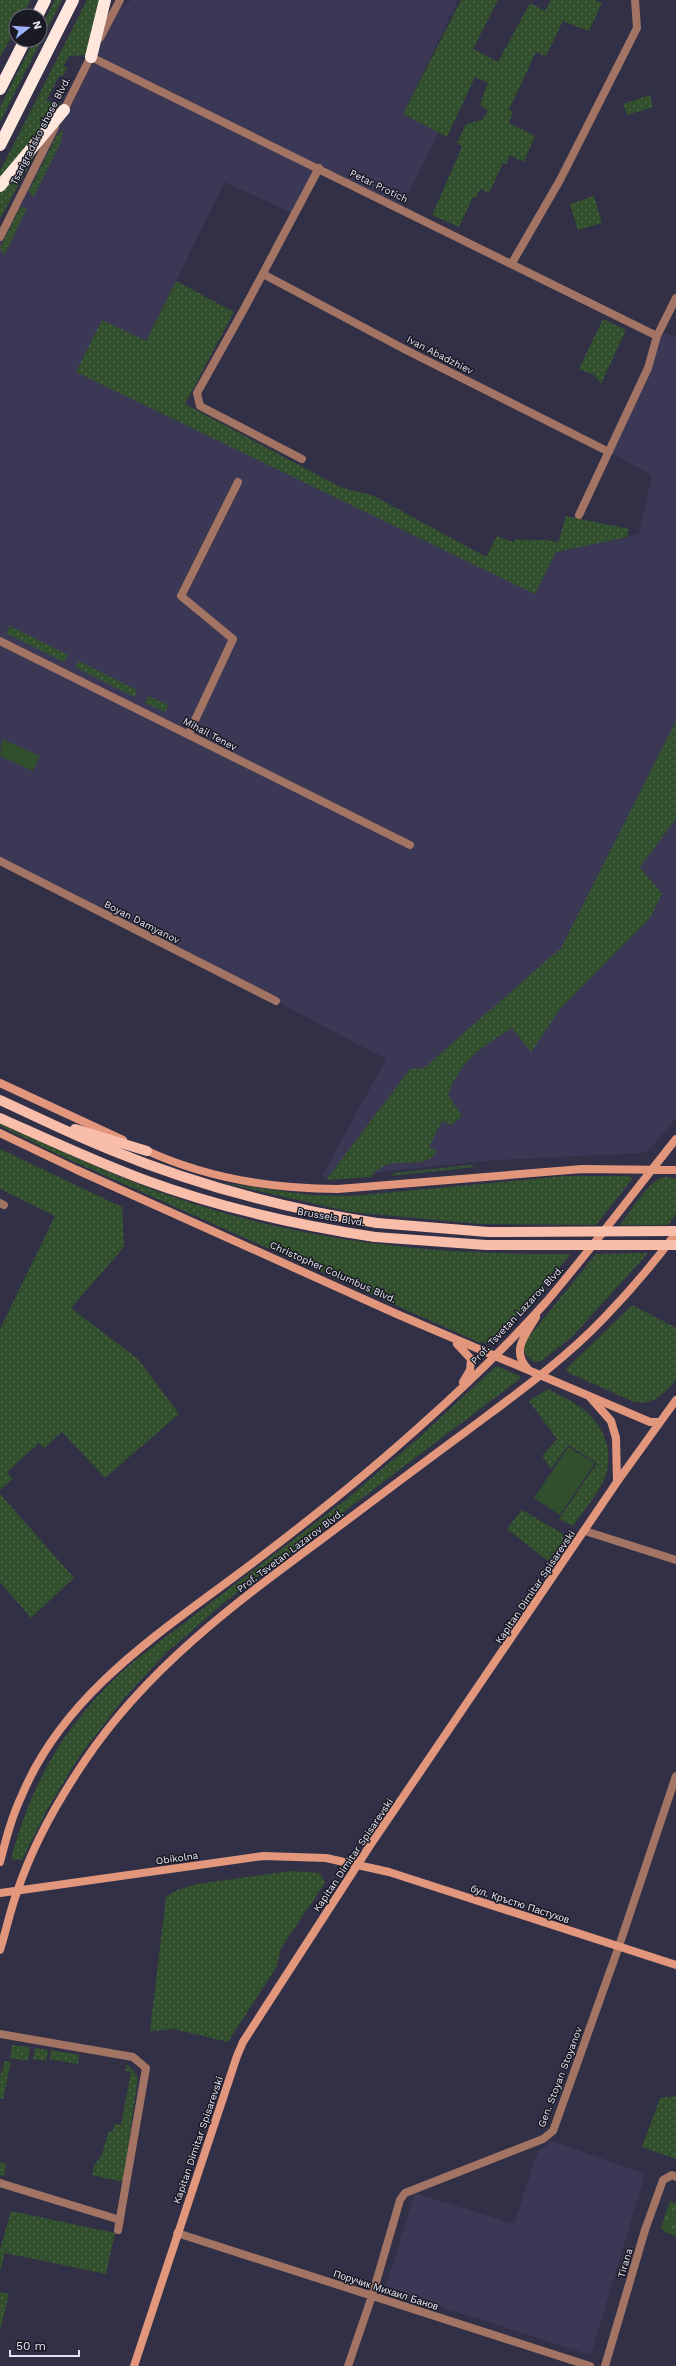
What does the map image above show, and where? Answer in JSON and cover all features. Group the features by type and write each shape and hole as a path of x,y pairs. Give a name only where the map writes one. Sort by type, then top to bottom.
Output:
{"highway":[{"path":"0,144 73,0"},
{"path":"91,57 105,0"},
{"path":"0,89 21,48"},
{"path":"0,186 64,110"}],"main road":[{"path":"0,1084 146,1151"},
{"path":"0,1100 43,1120 198,1168 247,1180 287,1187 338,1189 582,1169 653,1168 674,1171"},
{"name":"Brussels Blvd.","path":"0,1118 77,1153 177,1191 249,1212 310,1226 375,1237 486,1245 676,1245"},
{"name":"Brussels Blvd.","path":"43,1120 110,1150 203,1183 297,1209 377,1223 488,1232 676,1232"},
{"name":"Christopher Columbus Blvd.","path":"0,1133 77,1170 445,1335 541,1374 650,1422 659,1422"},
{"name":"Prof. Tsvetan Lazarov Blvd.","path":"0,1862 12,1820 29,1779 62,1727 97,1686 149,1641 318,1512 402,1442 458,1391 495,1356 545,1303 586,1254 676,1139"},
{"name":"Prof. Tsvetan Lazarov Blvd.","path":"0,1950 17,1891 52,1815 84,1761 112,1724 172,1658 258,1586 541,1374 603,1320 652,1265 676,1232"},
{"path":"529,1370 520,1358 519,1347 545,1303"},
{"path":"445,1335 465,1351 471,1359 470,1370 458,1391"},
{"path":"588,1395 611,1422 616,1438 617,1482"},
{"name":"Kapitan Dimitar Spisarevski","path":"134,2366 237,2056 357,1864 617,1482 676,1400"},
{"name":"Obikolna","path":"0,1893 263,1856 316,1858 357,1864"},
{"name":"бул. Кръстю Пастухов","path":"357,1864 389,1872 676,1965"}],"street":[{"name":"Tsarigradsko shose Blvd.","path":"0,236 120,0"},
{"path":"512,263 560,180 637,28 635,0"},
{"name":"Petar Protich","path":"91,57 512,263 657,336"},
{"path":"302,459 200,406 197,393 263,274 319,168"},
{"name":"Ivan Abadzhiev","path":"263,274 406,350 609,452"},
{"path":"579,515 648,368 657,336 676,298"},
{"path":"189,733 233,639 181,596 238,482"},
{"name":"Mihail Tenev","path":"0,641 189,733 283,783 410,845"},
{"name":"Boyan Damyanov","path":"0,861 276,1001"},
{"path":"585,1531 676,1560"},
{"name":"Gen. Stoyan Stoyanov","path":"348,2366 372,2296 400,2200 405,2193 536,2142 553,2131 619,1946 676,1776"},
{"path":"0,2034 133,2057 146,2068 118,2230"},
{"name":"Tirana","path":"605,2366 645,2230 663,2180 672,2175 676,2177"},
{"path":"0,2183 120,2220"},
{"name":"Поручик Михаил Банов","path":"177,2233 590,2366"}],"shaded area":[{"path":"131,0 458,0 403,114 439,132 401,208 319,168 294,214 225,182 146,341 76,371 535,593 556,552 639,534 652,475 609,452 657,336 667,333 676,338 676,1118 650,1149 643,1153 495,1160 321,1178 386,1059 0,860 0,236 107,22"},
{"path":"552,2141 645,2174 591,2355 385,2289 415,2193 514,2224 538,2151"}],"green space":[{"path":"0,0 31,0 26,8 8,8 8,43 0,57"},
{"path":"55,0 62,0 48,28 48,14"},
{"path":"87,0 101,0 86,55 69,56 63,67 67,67 63,76 59,76 46,101 61,103 0,180 0,171"},
{"path":"461,0 498,0 473,49 498,62 530,3 545,11 551,0 595,0 602,3 589,31 563,21 546,56 536,52 509,110 513,112 509,123 535,136 524,162 510,155 506,164 503,163 489,193 480,189 476,198 473,197 459,227 432,215 462,147 457,143 466,124 482,120 488,111 480,104 488,83 475,77 447,137 403,114"},
{"path":"30,48 38,48 0,122 0,107"},
{"path":"650,95 653,107 627,115 623,104"},
{"path":"63,130 61,142 34,196 32,197 29,191 57,135"},
{"path":"39,147 0,219 0,192"},
{"path":"594,196 602,223 578,230 570,204"},
{"path":"20,207 27,208 5,254 3,254 0,248"},
{"path":"176,281 234,312 185,404 340,487 374,496 486,557 497,536 513,542 515,539 554,541 558,543 566,516 629,529 627,537 556,552 535,594 76,372 102,320 146,341"},
{"path":"603,319 626,330 601,384 594,375 579,369"},
{"path":"10,626 68,655 64,662 6,633"},
{"path":"79,661 137,690 134,697 75,667"},
{"path":"149,696 168,705 165,712 145,703"},
{"path":"676,721 676,819 640,867 662,894 650,918 560,1009 531,1052 512,1028 482,1048 466,1063 453,1082 448,1095 462,1116 451,1125 442,1121 429,1147 437,1151 431,1158 423,1161 385,1165 371,1177 326,1180 410,1069 424,1068 561,948"},
{"path":"2,739 40,756 33,771 0,756"},
{"path":"0,1124 99,1168 175,1198 246,1219 292,1230 384,1245 477,1252 571,1254 499,1337 489,1343 478,1342 59,1155 0,1126"},
{"path":"0,1149 122,1207 124,1247 71,1308 138,1359 179,1414 105,1478 62,1432 44,1448 39,1443 7,1472 13,1479 0,1490 0,1329 55,1216 0,1189"},
{"path":"469,1165 475,1167 390,1176 395,1173"},
{"path":"566,1176 628,1176 632,1177 632,1179 596,1225 481,1224 351,1212 223,1183 311,1195 351,1196"},
{"path":"665,1177 676,1179 676,1214 668,1225 620,1225 646,1190 659,1179"},
{"path":"648,1253 572,1337 541,1361 534,1362 526,1356 523,1346 526,1340 596,1254"},
{"path":"632,1305 676,1328 676,1380 667,1390 652,1401 632,1401 569,1373 566,1369"},
{"path":"496,1366 520,1376 521,1378 226,1601 166,1653 125,1697 79,1757 47,1810 22,1860 11,1859 20,1829 42,1775 72,1727 110,1683 133,1662 348,1498 422,1435"},
{"path":"548,1389 568,1399 585,1411 599,1426 604,1435 607,1446 608,1466 602,1483 595,1496 573,1526 559,1519 597,1463 568,1445 551,1469 542,1456 557,1439 529,1401"},
{"path":"568,1447 595,1463 560,1515 534,1498"},
{"path":"0,1494 74,1578 31,1618 0,1582"},
{"path":"522,1510 563,1534 563,1541 548,1561 507,1529"},
{"path":"291,1871 320,1873 325,1883 281,1948 277,1966 228,2042 174,2029 150,2031 166,1897 177,1890 197,1884"},
{"path":"12,2045 30,2047 28,2061 10,2058"},
{"path":"35,2048 48,2050 46,2061 33,2059"},
{"path":"51,2050 79,2055 78,2064 50,2059"},
{"path":"5,2061 11,2062 3,2099 0,2098 0,2077"},
{"path":"127,2064 138,2077 123,2182 92,2175 94,2166 102,2154 109,2131 113,2131 114,2124 121,2125 131,2072 125,2071"},
{"path":"676,2096 676,2159 642,2147 660,2098"},
{"path":"0,2162 6,2164 4,2176 0,2175"},
{"path":"670,2201 676,2204 676,2236 665,2232 661,2228"},
{"path":"11,2211 115,2233 106,2274 5,2253 0,2271 0,2249"},
{"path":"0,2292 9,2294 0,2331"}]}
